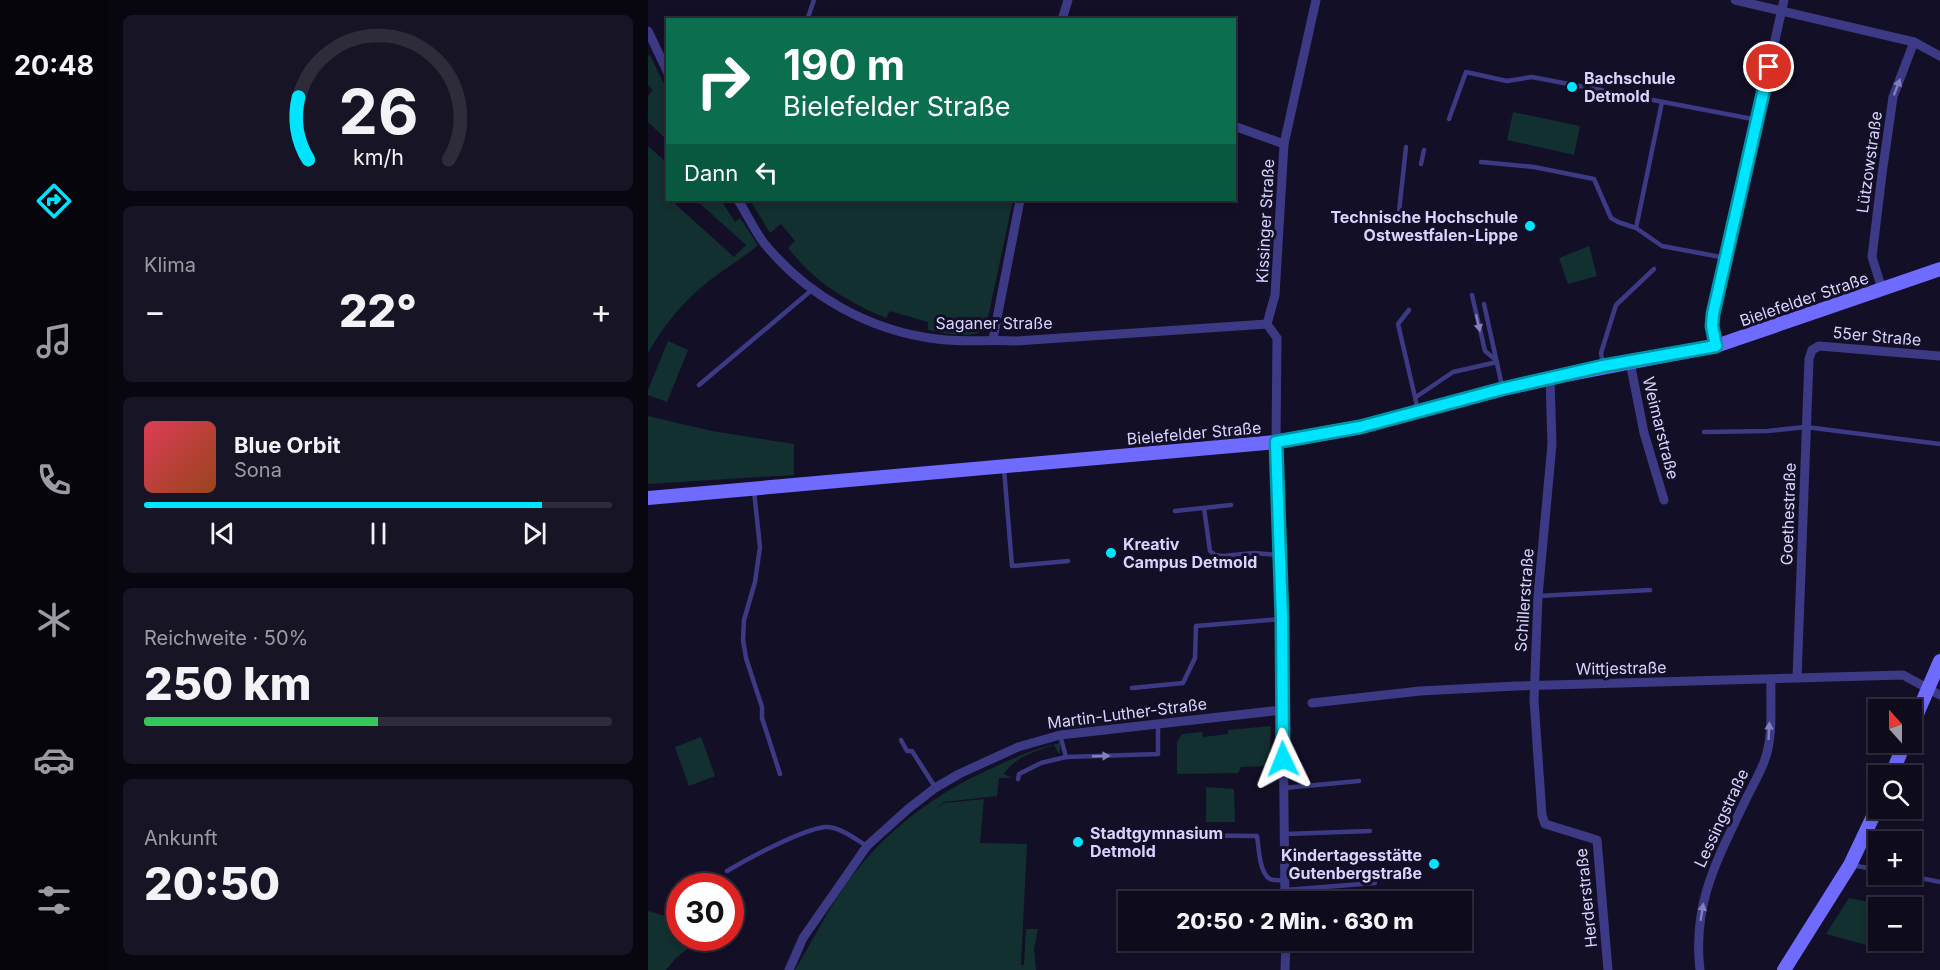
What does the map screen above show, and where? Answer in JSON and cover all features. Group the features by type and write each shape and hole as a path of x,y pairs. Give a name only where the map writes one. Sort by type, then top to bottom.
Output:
{"main road":[{"name":"Bielefelder Straße","path":"648,498 1276,442 1360,427 1417,404 1502,389 1603,366 1716,346 1940,269"},
{"path":"1922,711 1934,692 1940,661"},
{"path":"1784,970 1850,865 1872,819"}],"street":[{"path":"1063,18 1068,0"},
{"name":"Kissinger Straße","path":"1267,324 1275,295 1284,144 1316,0"},
{"path":"1735,0 1914,42 1940,56"},
{"path":"1716,346 1712,326 1713,314 1784,0"},
{"path":"648,31 666,69"},
{"name":"Lützowstraße","path":"1882,289 1872,257 1882,174 1893,97 1914,42"},
{"path":"1236,127 1284,144"},
{"name":"Saganer Straße","path":"739,201 764,243 788,268 813,289 862,319 891,331 939,340 1038,340 1267,324"},
{"path":"993,339 1020,201"},
{"path":"1267,324 1277,338 1276,442 1282,619 1285,890"},
{"name":"55er Straße","path":"1812,350 1820,346 1940,356"},
{"name":"Goethestraße","path":"1797,678 1809,359 1812,350"},
{"name":"Weimarstraße","path":"1630,362 1644,433 1664,500"},
{"name":"Schillerstraße","path":"1545,824 1541,805 1534,685 1538,596 1552,444 1550,378"},
{"name":"Wittjestraße","path":"1312,703 1420,691 1534,685 1903,675 1934,692"},
{"name":"Lessingstraße","path":"1700,970 1700,914 1707,884 1717,858 1765,761 1769,739 1771,680"},
{"name":"Martin-Luther-Straße","path":"789,970 803,938 867,846 935,788 958,774 1018,747 1060,735 1282,710"},
{"name":"Herderstraße","path":"1545,824 1597,840 1608,970"},
{"path":"1285,970 1286,951"}],"lane":[{"path":"808,18 814,0"},
{"path":"1449,119 1466,72 1507,81 1532,77 1758,120"},
{"path":"1636,228 1662,102"},
{"path":"1398,221 1407,147"},
{"path":"1421,164 1424,150"},
{"path":"1481,162 1534,167 1594,179 1611,218 1636,228 1662,246 1726,258"},
{"path":"1603,366 1600,353 1617,305 1654,269"},
{"path":"699,385 813,289"},
{"path":"1472,295 1485,351 1496,361"},
{"path":"1484,304 1502,389"},
{"path":"1408,310 1398,324 1417,404 1454,372 1496,361"},
{"path":"1704,432 1806,428 1940,444"},
{"path":"1004,466 1012,566 1068,561"},
{"path":"754,489 760,547 755,582 744,620 742,640 762,707 762,718 780,774"},
{"path":"1175,511 1231,505"},
{"path":"1204,508 1210,552 1215,555 1254,553 1280,555"},
{"path":"1538,596 1650,590"},
{"path":"1132,688 1183,683 1195,658 1196,626 1282,619"},
{"path":"1018,779 1019,774 1041,763 1066,758 1158,753 1158,723"},
{"path":"1060,735 1066,758"},
{"path":"901,740 907,751 912,751 935,788"},
{"path":"1284,788 1359,781"},
{"path":"727,871 786,841 826,827 847,833 867,846"},
{"path":"1285,834 1370,831"},
{"path":"1162,835 1257,836 1263,869 1268,877 1272,880 1285,880"},
{"path":"1850,865 1868,868"},
{"path":"1922,878 1940,882"},
{"path":"1285,890 1375,884"}],"green space":[{"path":"650,55 666,88 666,139 648,122 648,96 653,90 648,85 648,56"},
{"path":"1513,112 1580,126 1574,155 1507,140"},
{"path":"648,146 666,162 666,201 678,201 675,204 734,257 746,245 697,201 722,201 735,222 740,218 758,245 715,276 682,305 667,323 648,353"},
{"path":"751,201 1013,201 986,327 975,334 959,335 928,330 928,322 890,311 886,318 857,304 820,281 809,271 788,248 795,241 781,224 770,233"},
{"path":"1589,246 1597,276 1568,284 1559,258"},
{"path":"668,341 688,350 667,402 648,395 648,390"},
{"path":"648,416 712,431 794,444 794,475 648,484"},
{"path":"1271,726 1269,766 1241,767 1238,773 1177,774 1177,742 1182,734 1202,732 1203,737 1228,734 1228,730"},
{"path":"701,737 715,776 689,786 675,747"},
{"path":"1060,743 1060,753 1054,745 1026,755 1008,768 1004,774 1012,778 999,778 997,796 944,802 931,813 944,803 984,799 980,843 1027,844 1021,964 1018,964 1024,965 1026,929 1038,929 1034,949 1036,970 795,970 833,904 853,875 886,838 944,793 1023,754"},
{"path":"1206,787 1234,789 1235,822 1206,822"},
{"path":"1849,898 1868,902 1868,945 1826,934"},
{"path":"648,911 666,916 666,951 685,951 666,970 648,970"}],"place":[{"name":"Bachschule Detmold","path":"1572,87"},
{"name":"Technische Hochschule Ostwestfalen-Lippe","path":"1530,226"},
{"name":"Kreativ Campus Detmold","path":"1111,553"},
{"name":"Stadtgymnasium Detmold","path":"1078,842"},
{"name":"Kindertagesstätte Gutenbergstraße","path":"1434,864"}],"route":[{"path":"1283,759 1282,619 1276,442 1360,427 1502,389 1603,366 1716,346 1712,326 1713,314 1769,67"}]}
